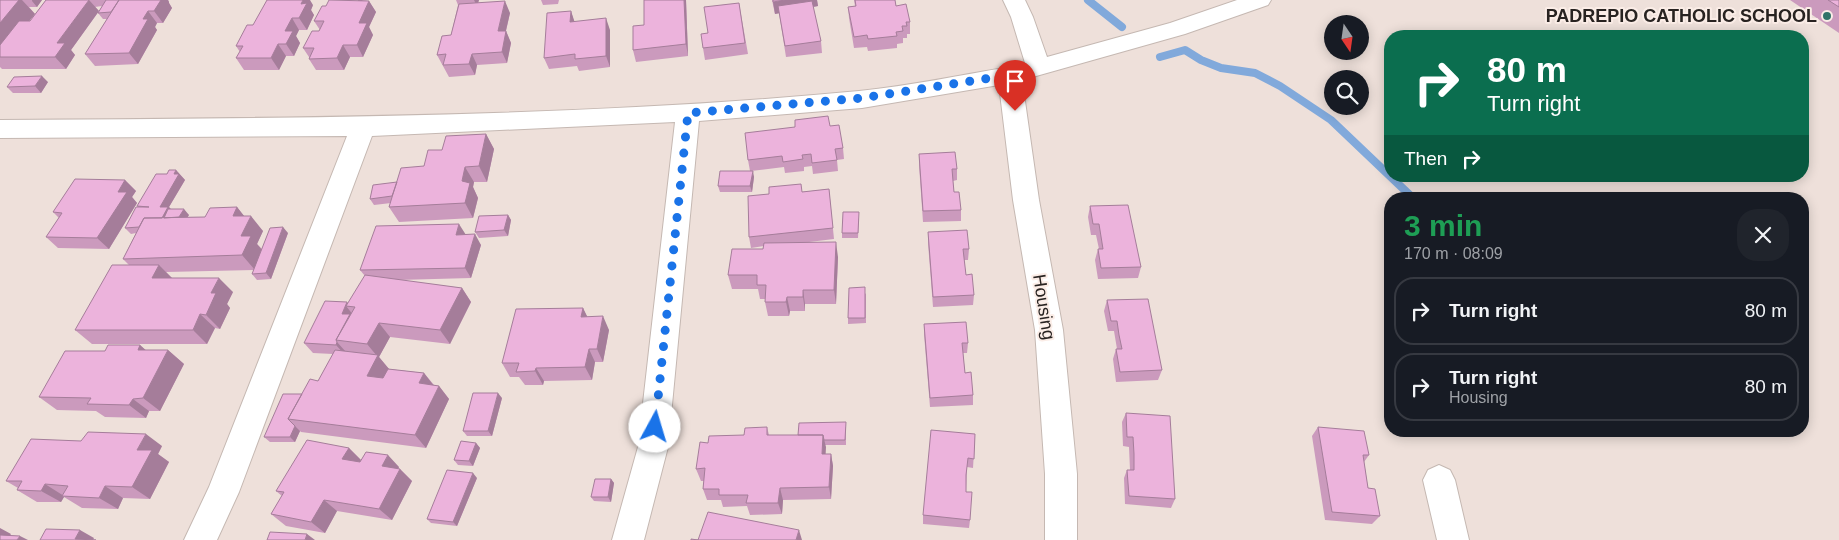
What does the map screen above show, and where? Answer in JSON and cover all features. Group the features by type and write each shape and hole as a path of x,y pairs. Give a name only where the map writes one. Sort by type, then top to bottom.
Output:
{"street":[{"path":"1014,0 1022,17 1039,68"},
{"path":"0,129 363,127 688,113 862,98 1010,75 1039,68 1177,30 1260,0"},
{"name":"Housing","path":"1010,75 1026,200 1049,330 1061,474 1061,540"},
{"path":"628,540 652,447 688,113"},
{"path":"200,540 223,492 363,127"},
{"path":"1439,480 1453,540"}],"building":[{"path":"0,0 19,0 0,23"},
{"path":"46,0 89,0 57,43 65,43 55,57 0,57 0,45 19,21 30,21"},
{"path":"106,0 119,0 111,12 98,13"},
{"path":"119,0 161,0 154,11 148,11 143,19 148,19 129,53 85,54"},
{"path":"267,0 303,0 301,4 307,3 299,18 292,18 285,31 293,31 286,44 278,44 271,58 236,58 243,46 236,46 247,25 253,25"},
{"path":"329,0 369,1 359,23 367,23 357,45 343,45 337,58 309,59 314,48 303,48 312,31 319,31 324,21 314,21 322,6 326,6"},
{"path":"644,0 684,0 686,44 633,50 633,26 644,25"},
{"path":"855,0 895,0 896,6 906,4 910,22 906,22 907,26 902,26 903,31 896,32 897,36 868,39 867,35 854,37 848,7 856,6"},
{"path":"1828,0 1839,0 1839,7"},
{"path":"505,1 498,31 506,31 502,52 472,54 469,64 443,65 446,54 437,55 442,36 451,35 459,4"},
{"path":"812,1 821,41 785,46 778,6"},
{"path":"739,3 745,43 703,48 701,34 708,33 704,7"},
{"path":"571,11 570,22 606,18 606,56 575,59 575,54 544,58 547,13"},
{"path":"42,76 35,86 7,87 14,77"},
{"path":"828,116 830,126 839,125 843,148 835,149 837,160 812,163 811,154 802,155 803,159 783,162 782,156 748,160 745,133 795,127 795,120"},
{"path":"486,134 479,166 465,167 462,181 470,183 465,203 389,207 401,168 424,166 428,150 442,150 446,136"},
{"path":"955,152 957,169 952,169 954,192 959,192 961,210 923,211 919,154"},
{"path":"169,170 176,170 174,174 179,174 160,207 168,207 162,218 144,218 139,227 125,228 136,207 149,207 137,206 156,174 167,174"},
{"path":"720,171 753,171 750,186 718,186"},
{"path":"75,179 125,180 118,192 127,192 97,238 46,237 62,213 53,212"},
{"path":"397,182 392,196 370,199 373,185"},
{"path":"801,184 802,192 829,189 833,228 749,237 748,196 769,194 769,187"},
{"path":"1128,205 1141,267 1101,268 1098,249 1103,249 1099,224 1093,224 1090,206"},
{"path":"237,207 233,216 251,216 241,236 251,236 242,255 123,259 144,218 205,217 210,208"},
{"path":"168,209 184,209 179,217 164,218"},
{"path":"843,212 859,212 858,233 842,233"},
{"path":"508,215 504,230 475,232 479,216"},
{"path":"459,224 456,235 475,234 465,268 360,270 376,226"},
{"path":"283,227 266,273 252,274 270,228"},
{"path":"967,230 969,249 963,249 966,275 972,274 974,295 933,297 928,232"},
{"path":"836,242 834,290 803,290 803,297 787,297 786,302 765,302 766,285 757,285 757,275 728,275 732,249 763,249 764,243"},
{"path":"112,265 159,265 152,278 219,278 211,293 216,293 206,315 200,314 193,330 75,330"},
{"path":"365,275 462,288 440,330 379,323 367,344 336,340 355,307 346,306"},
{"path":"865,287 865,318 848,318 849,288"},
{"path":"1148,299 1162,370 1120,372 1116,349 1122,349 1117,321 1111,321 1107,300"},
{"path":"325,301 347,302 342,314 350,314 336,340 336,345 304,343"},
{"path":"583,308 581,317 603,316 597,349 589,349 585,367 536,368 535,371 516,372 519,363 502,363 516,309"},
{"path":"966,322 968,343 962,343 965,373 971,372 973,395 930,398 924,324"},
{"path":"108,345 140,345 138,350 168,350 143,398 133,399 129,405 87,404 91,398 39,397 65,351 105,351"},
{"path":"335,350 378,355 367,376 383,378 388,369 424,373 419,383 439,386 415,435 288,419 310,379 318,381"},
{"path":"473,393 498,393 488,431 463,431"},
{"path":"283,394 302,394 288,419 295,426 290,437 264,437"},
{"path":"1126,413 1170,416 1175,499 1129,496 1127,470 1134,470 1134,454 1133,437 1127,437"},
{"path":"846,422 845,440 824,440 823,435 798,435 799,423"},
{"path":"767,427 767,435 823,435 822,454 831,454 829,487 780,488 778,503 746,503 748,495 719,495 719,489 703,489 705,468 696,469 700,442 708,443 709,436 744,435 745,428"},
{"path":"1318,427 1364,431 1369,455 1363,455 1368,488 1375,489 1380,516 1332,512"},
{"path":"931,430 975,434 974,459 968,458 966,475 966,492 972,492 970,520 923,515"},
{"path":"88,432 146,434 137,450 152,450 132,487 105,486 99,498 62,496 68,486 45,484 41,491 17,490 22,481 6,481 31,439 81,441"},
{"path":"307,440 349,448 342,459 360,462 366,452 388,455 382,466 400,469 379,509 324,500 311,522 271,514 284,492 276,491"},
{"path":"461,441 476,443 469,461 454,460"},
{"path":"447,470 473,473 453,522 427,519"},
{"path":"595,479 611,479 608,497 591,497"},
{"path":"708,512 799,530 796,540 698,540"},
{"path":"46,529 80,530 75,539 96,540 40,540"},
{"path":"270,532 307,534 305,540 267,540"},
{"path":"0,535 20,536 17,540 0,540"}],"waterway":[{"path":"1088,0 1122,27"},
{"path":"1160,57 1185,50 1201,60 1221,68 1255,73 1280,86 1331,120 1384,170"},
{"path":"1396,182 1407,192"}],"place":[{"name":"PADREPIO CATHOLIC SCHOOL","path":"1827,16"}],"route":[{"path":"655,427 688,113 862,98 1010,75 1015,111"}]}
